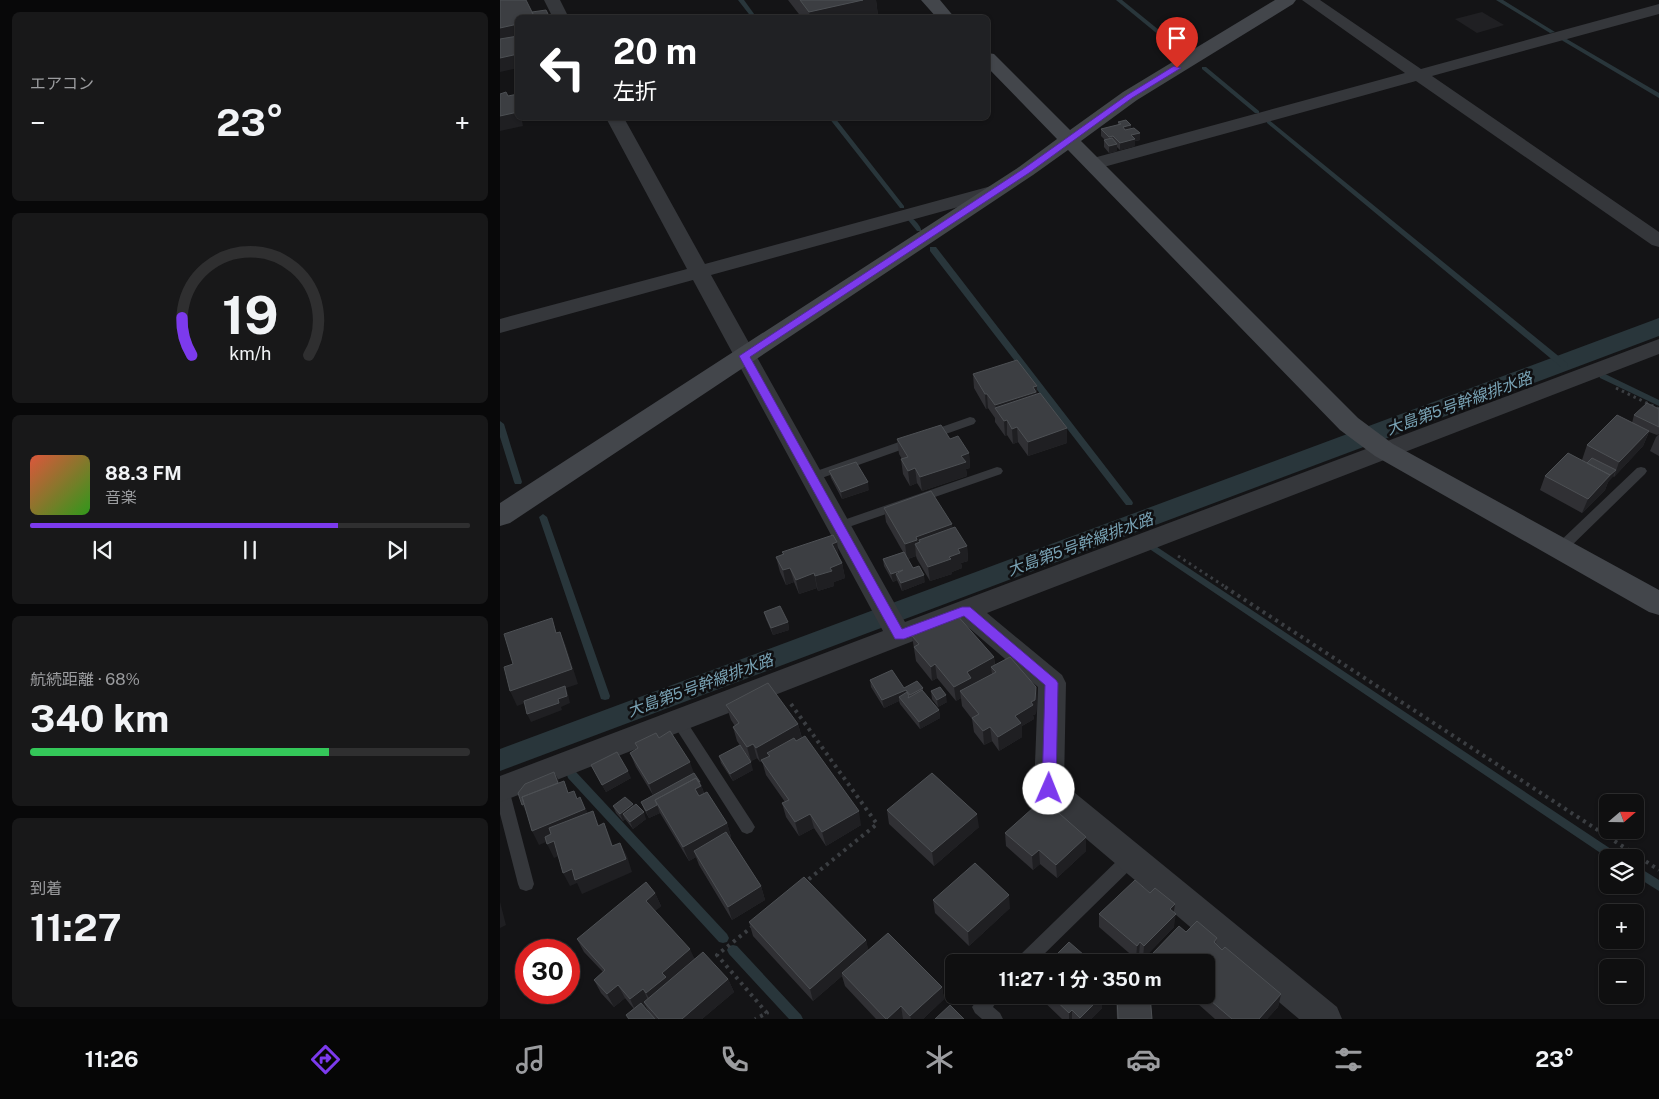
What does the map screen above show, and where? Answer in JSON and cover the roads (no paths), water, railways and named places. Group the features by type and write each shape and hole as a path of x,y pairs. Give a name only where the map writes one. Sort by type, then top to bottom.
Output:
{"street":[{"path":"552,0 560,15"},
{"path":"930,0 944,15"},
{"path":"500,516 995,191 1130,96 1287,0"},
{"path":"1310,0 1659,241"},
{"path":"1094,164 1659,9"},
{"path":"990,60 1349,424 1381,448 1659,604"},
{"path":"616,120 744,356 898,632"},
{"path":"500,326 995,191"},
{"path":"500,789 776,683 898,632 966,610 1381,448 1659,346"},
{"path":"966,610 1052,683 1049,789 1325,1019"}],"lane":[{"path":"812,477 970,421"},
{"path":"839,526 997,471"},
{"path":"1560,549 1641,471"},
{"path":"678,720 747,827"},
{"path":"500,789 526,884"},
{"path":"1033,954 1131,858"},
{"path":"984,1004 981,1007 994,1019"}],"water":[{"name":"大島第5号幹線排水路","path":"1659,318 1659,336 500,771 500,749"}],"waterway":[{"path":"741,0 753,15"},
{"path":"1119,0 1184,53"},
{"path":"1499,0 1552,32"},
{"path":"1565,40 1659,96"},
{"path":"1204,68 1257,112"},
{"path":"834,120 902,207"},
{"path":"1269,122 1564,365"},
{"path":"911,220 919,230"},
{"path":"933,249 1129,503"},
{"path":"1603,376 1659,403"},
{"path":"500,424 518,482"},
{"path":"543,517 605,696"},
{"path":"1154,548 1603,849"},
{"path":"572,775 723,938"},
{"path":"1644,876 1659,886"},
{"path":"733,950 797,1019"}]}
